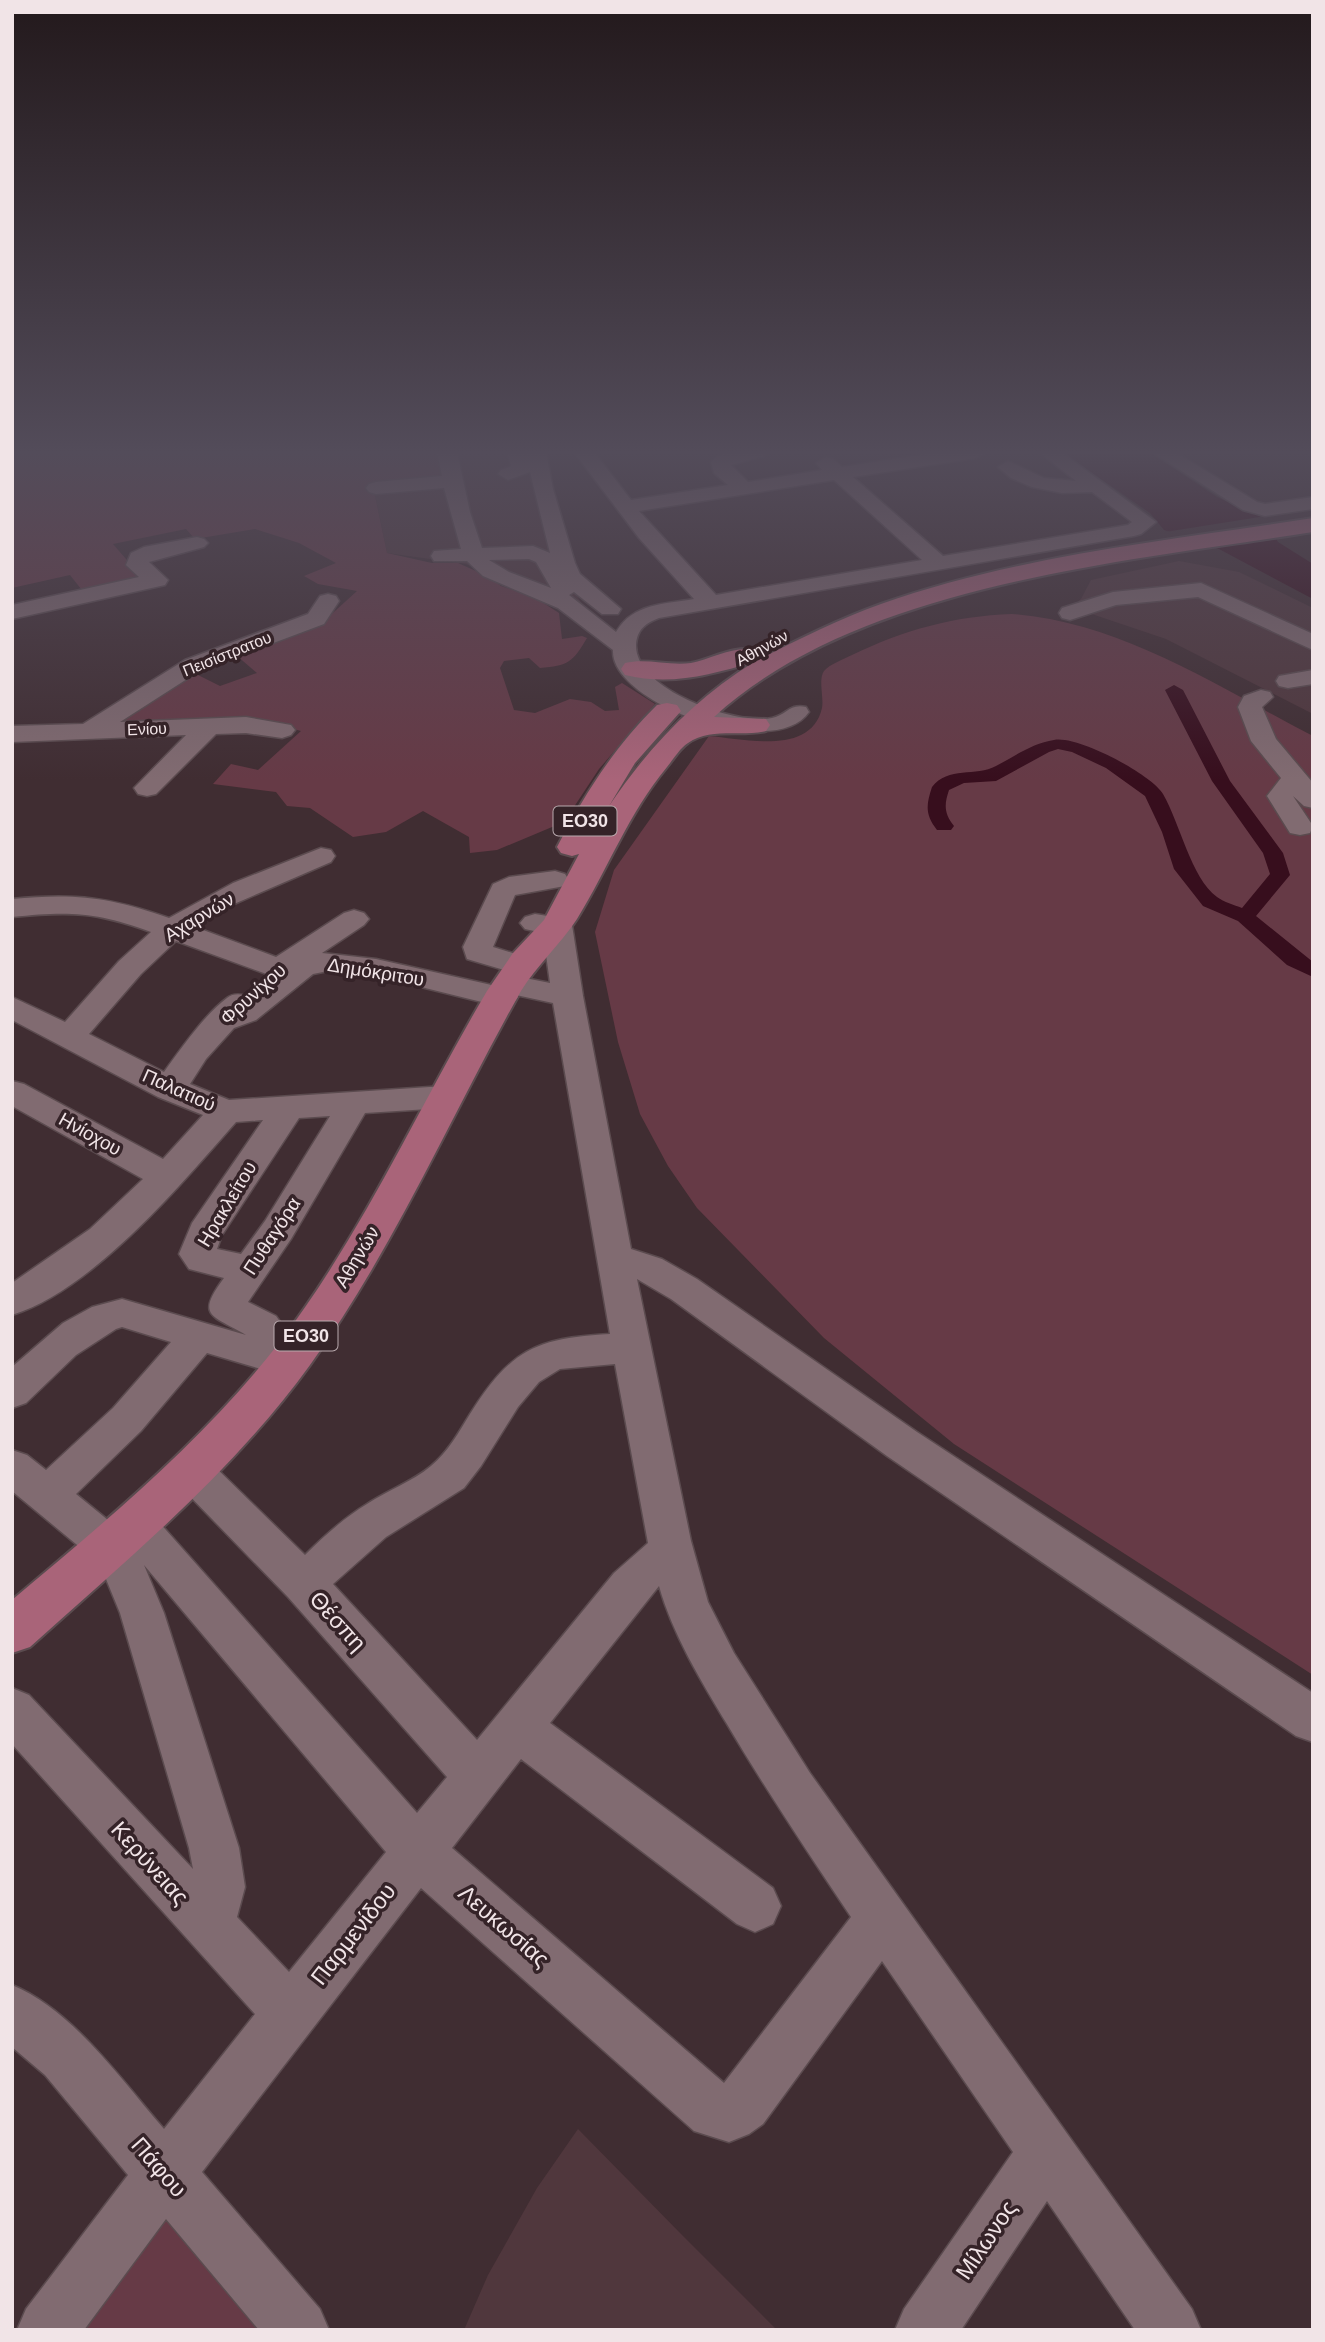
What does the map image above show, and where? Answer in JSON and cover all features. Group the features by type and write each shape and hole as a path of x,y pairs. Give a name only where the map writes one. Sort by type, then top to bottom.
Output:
{"main road":[{"name":"Αθηνών","path":"525,959 555,880 610,776 633,747 824,616 922,584 1031,561"},
{"path":"626,659 681,674 754,662 745,701 761,721"},
{"name":"Αθηνών","path":"12,1631 122,1536 245,1417 272,1358 326,1309 394,1195 445,1097 525,959 605,835 674,738 695,702"},
{"path":"674,738 713,725 761,721"}],"street":[{"path":"12,612 157,580 140,569 137,561"},
{"path":"478,561 496,574 567,603 626,659 640,683 761,721"},
{"path":"546,561 561,584 567,603"},
{"path":"563,561 571,577 610,609 636,619"},
{"path":"673,561 709,602"},
{"path":"626,659 628,629 636,619 655,611 948,561"},
{"path":"1070,613 1113,599 1201,590 1313,643"},
{"name":"Πεισίστρατου","path":"89,731 193,665 316,619 328,601"},
{"path":"1288,681 1313,677"},
{"path":"1261,697 1251,703 1252,713 1264,741 1313,800"},
{"name":"Ενίου","path":"12,734 246,725 282,730"},
{"path":"147,788 208,727"},
{"path":"1294,780 1280,796 1300,827"},
{"name":"Αχαρνών","path":"69,1037 131,969 173,929 216,904 320,856"},
{"path":"555,880 509,886 503,890 478,947 478,953 484,956 525,959 567,996 671,1551 687,1602 718,1668 793,1790 1171,2330"},
{"path":"12,908 60,902 96,904 279,968"},
{"name":"Φρυνίχου","path":"170,1089 195,1052 224,1019 279,968 354,919"},
{"path":"525,959 567,996"},
{"name":"Δημόκριτου","path":"224,1019 240,1015 305,967 325,961 525,959"},
{"name":"Παλατιού","path":"12,1007 170,1089 226,1111 445,1097"},
{"name":"Ηνίοχου","path":"12,1092 167,1177"},
{"name":"Πυθαγόρα","path":"272,1358 267,1330 227,1307 227,1302 278,1230 355,1102"},
{"name":"Ηρακλείτου","path":"251,1269 202,1259 197,1254 198,1248 212,1222 289,1107"},
{"path":"12,1301 75,1263 103,1241 167,1177 226,1111"},
{"path":"614,1257 649,1269 684,1289 902,1444 1313,1720"},
{"path":"12,1392 66,1342 107,1316 122,1314 272,1358"},
{"path":"47,1494 83,1464 145,1402 198,1336"},
{"path":"304,1583 349,1539 383,1515 413,1501 454,1471 521,1376 537,1363 553,1355 633,1347"},
{"path":"12,1467 47,1494 122,1536 133,1588 214,1848 220,1885 219,1901 214,1914 206,1923"},
{"name":"Θέσπη","path":"192,1471 304,1583 478,1776"},
{"name":"Λευκωσίας","path":"122,1536 251,1656 418,1852 680,2083 722,2114 729,2114 744,2104 883,1917"},
{"name":"Παρμενίδου","path":"47,2330 164,2172 517,1727 630,1587 646,1570 671,1551"},
{"name":"Κερύνειας","path":"12,1710 290,2013"},
{"path":"517,1727 755,1906"},
{"name":"Πάφου","path":"12,2012 64,2056 299,2330"},
{"name":"Μίλωνος","path":"925,2330 1047,2151"}],"shaded area":[{"path":"12,561 128,561 145,581 85,594 70,575 12,588"},
{"path":"333,561 458,563 487,576 501,586 534,597 559,613 562,639 582,636 587,638 573,658 557,666 540,668 529,658 504,661 500,668 514,710 535,713 570,699 591,702 605,711 619,710 615,687 622,683 655,704 599,769 564,822 497,850 470,853 469,837 423,811 386,832 353,837 310,808 287,806 276,792 213,784 231,764 258,770 301,731 262,720 108,727 194,673 220,686 257,673 236,655 324,621 357,591 318,584 304,576 336,563"},
{"path":"447,561 556,561 585,609 553,602 466,564"},
{"path":"1181,561 1239,572 1313,608 1313,714 1166,639 1071,607 1081,599 1091,580"},
{"path":"1242,561 1309,561 1313,564 1313,599"},
{"path":"1012,614 1052,620 1130,643 1205,678 1313,736 1313,1675 954,1444 824,1338 697,1208 668,1166 640,1114 618,1042 595,932 614,870 709,736 757,741 791,739 805,733 815,723 822,708 822,675 833,664 891,638 930,626 970,618"},
{"path":"578,2129 777,2330 464,2330 488,2275 537,2188"},
{"path":"165,2209 269,2330 78,2330"}],"waterway":[{"path":"1174,690 1221,781 1273,853 1280,875 1245,917"},
{"path":"944,826 936,812 941,787 961,777 989,777 1043,748 1058,744 1077,748 1112,764 1153,793 1172,832 1184,869 1197,888 1210,902 1245,917"},
{"path":"1245,917 1295,960 1313,971"}]}
